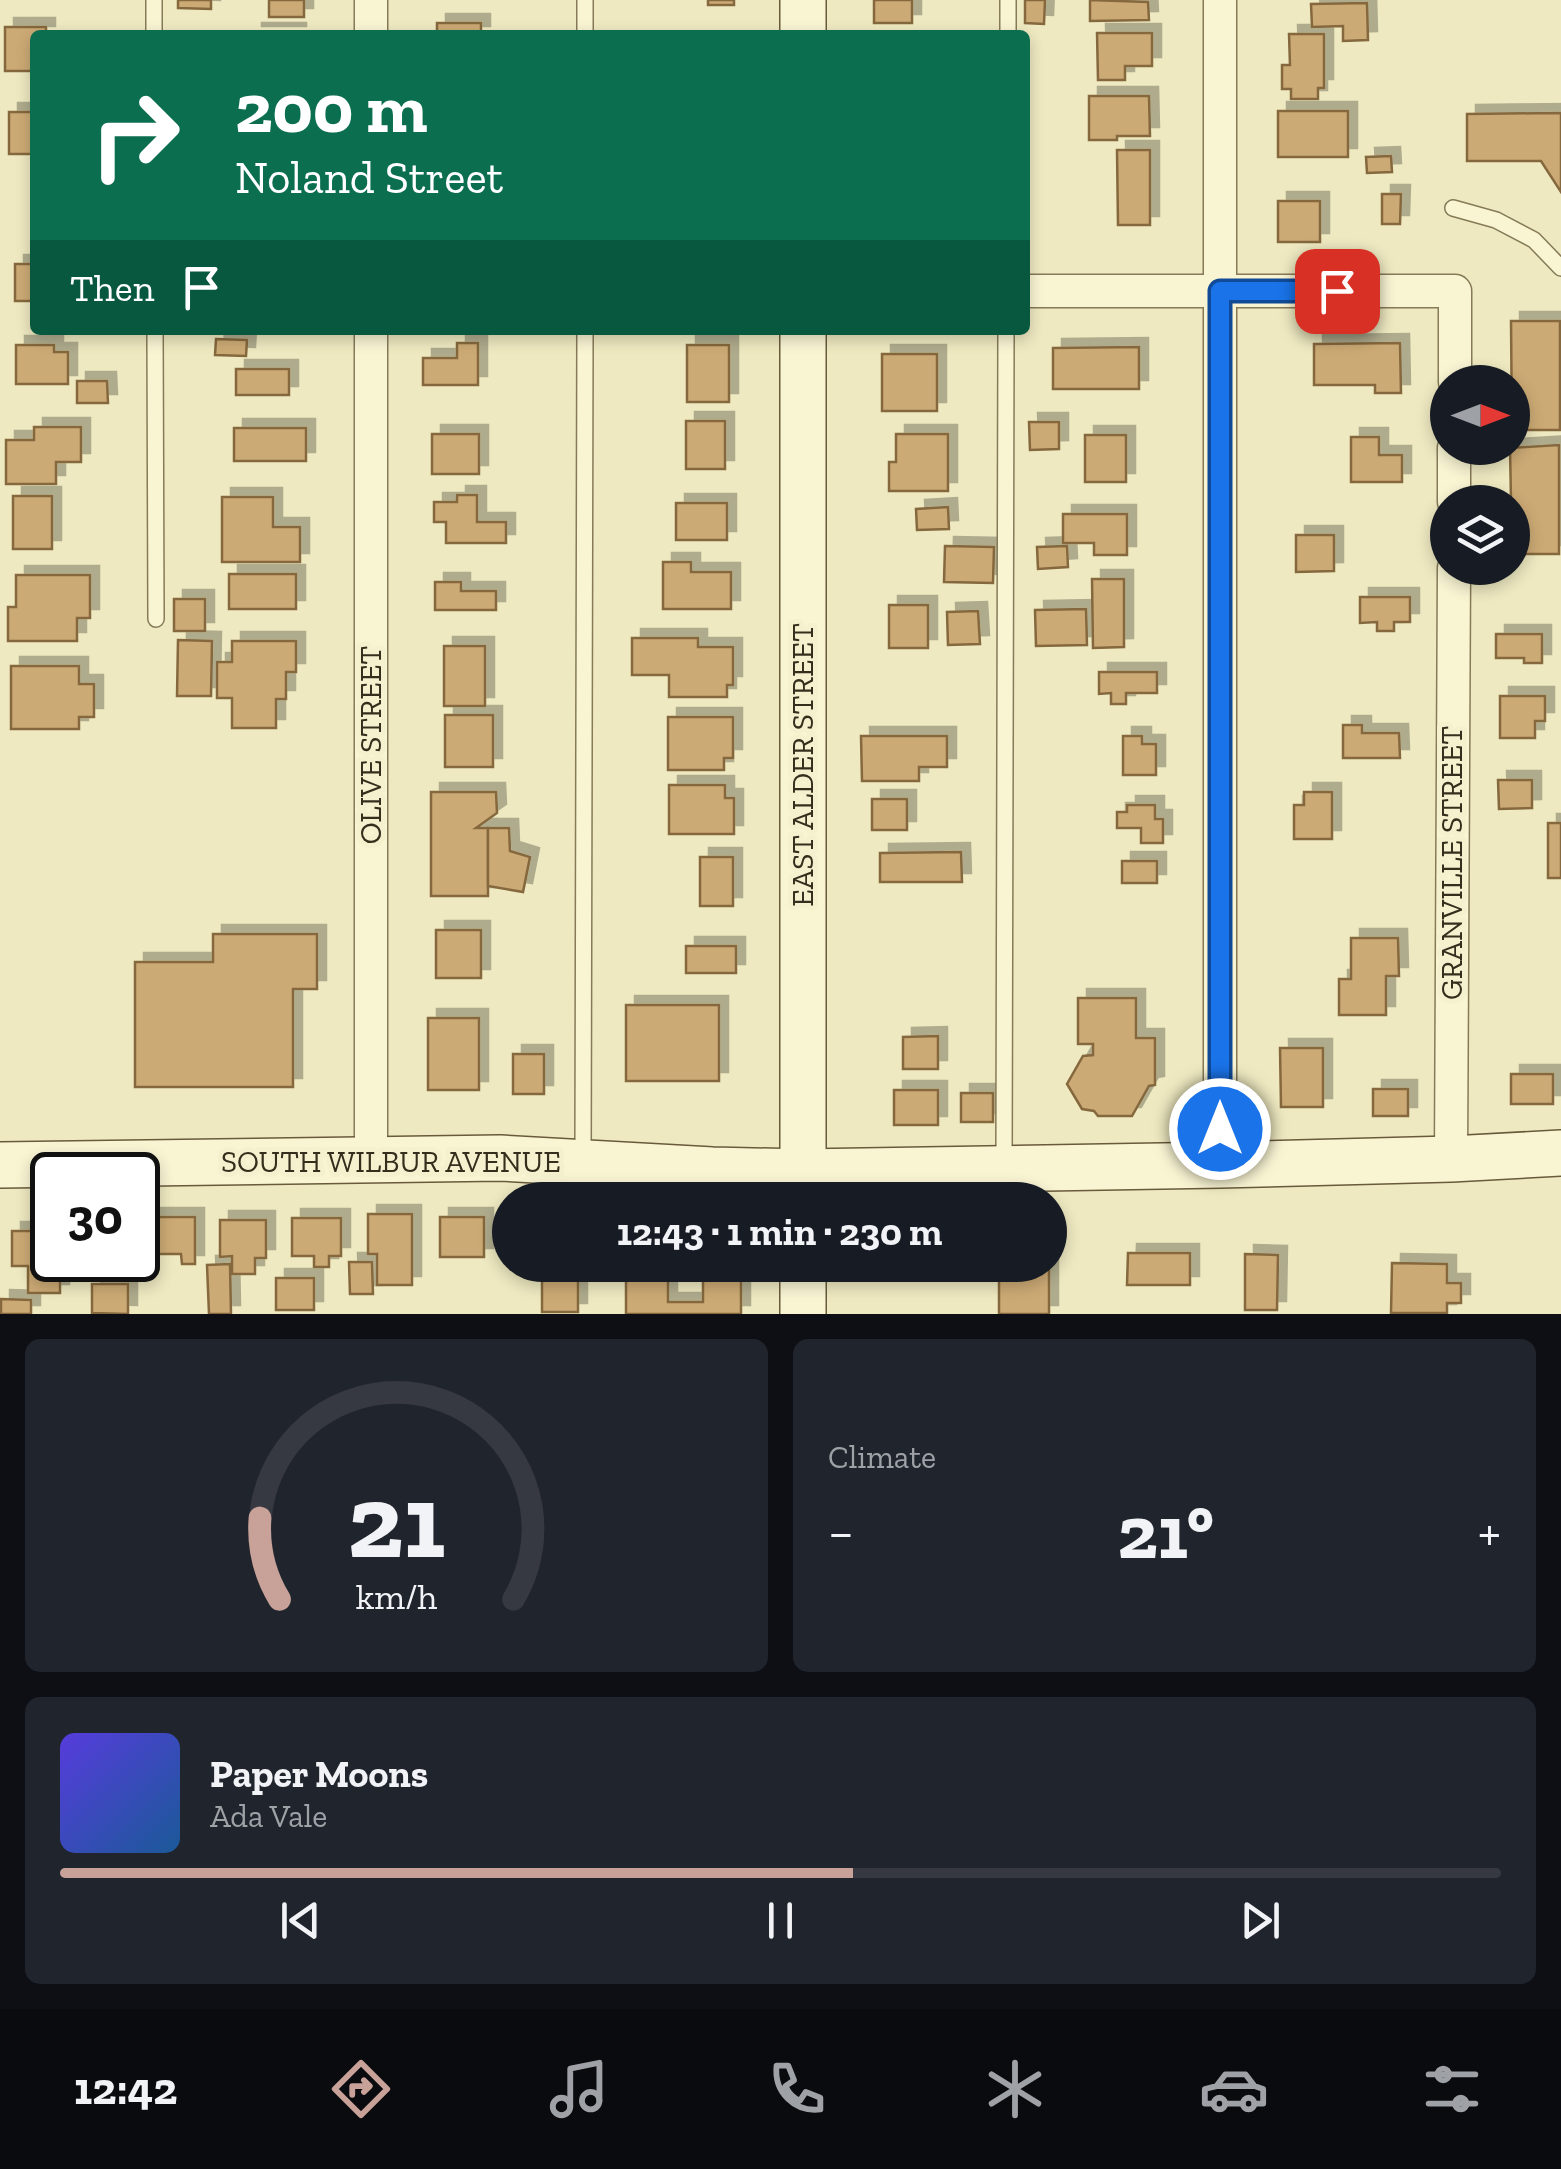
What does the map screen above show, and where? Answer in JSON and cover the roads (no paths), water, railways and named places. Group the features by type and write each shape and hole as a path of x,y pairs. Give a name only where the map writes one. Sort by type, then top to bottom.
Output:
{"main road":[{"path":"804,0 804,30"},
{"name":"EAST ALDER STREET","path":"804,335 804,1182"},
{"name":"SOUTH WILBUR AVENUE","path":"851,1182 1004,1169 1561,1153"},
{"name":"SOUTH WILBUR AVENUE","path":"0,1165 500,1158 712,1170 781,1182"},
{"path":"803,1282 803,1314"}],"street":[{"path":"371,0 371,30"},
{"path":"1220,0 1220,1165"},
{"path":"1030,291 1455,291 1455,365"},
{"name":"OLIVE STREET","path":"371,335 371,1159"},
{"name":"GRANVILLE STREET","path":"1451,1159 1454,585"}],"lane":[{"path":"154,0 154,30"},
{"path":"585,0 585,30"},
{"path":"1008,0 1008,30"},
{"path":"1453,208 1496,220 1534,240 1561,268"},
{"path":"155,335 156,619"},
{"path":"584,1163 585,335"},
{"path":"1004,1169 1006,335"}]}
